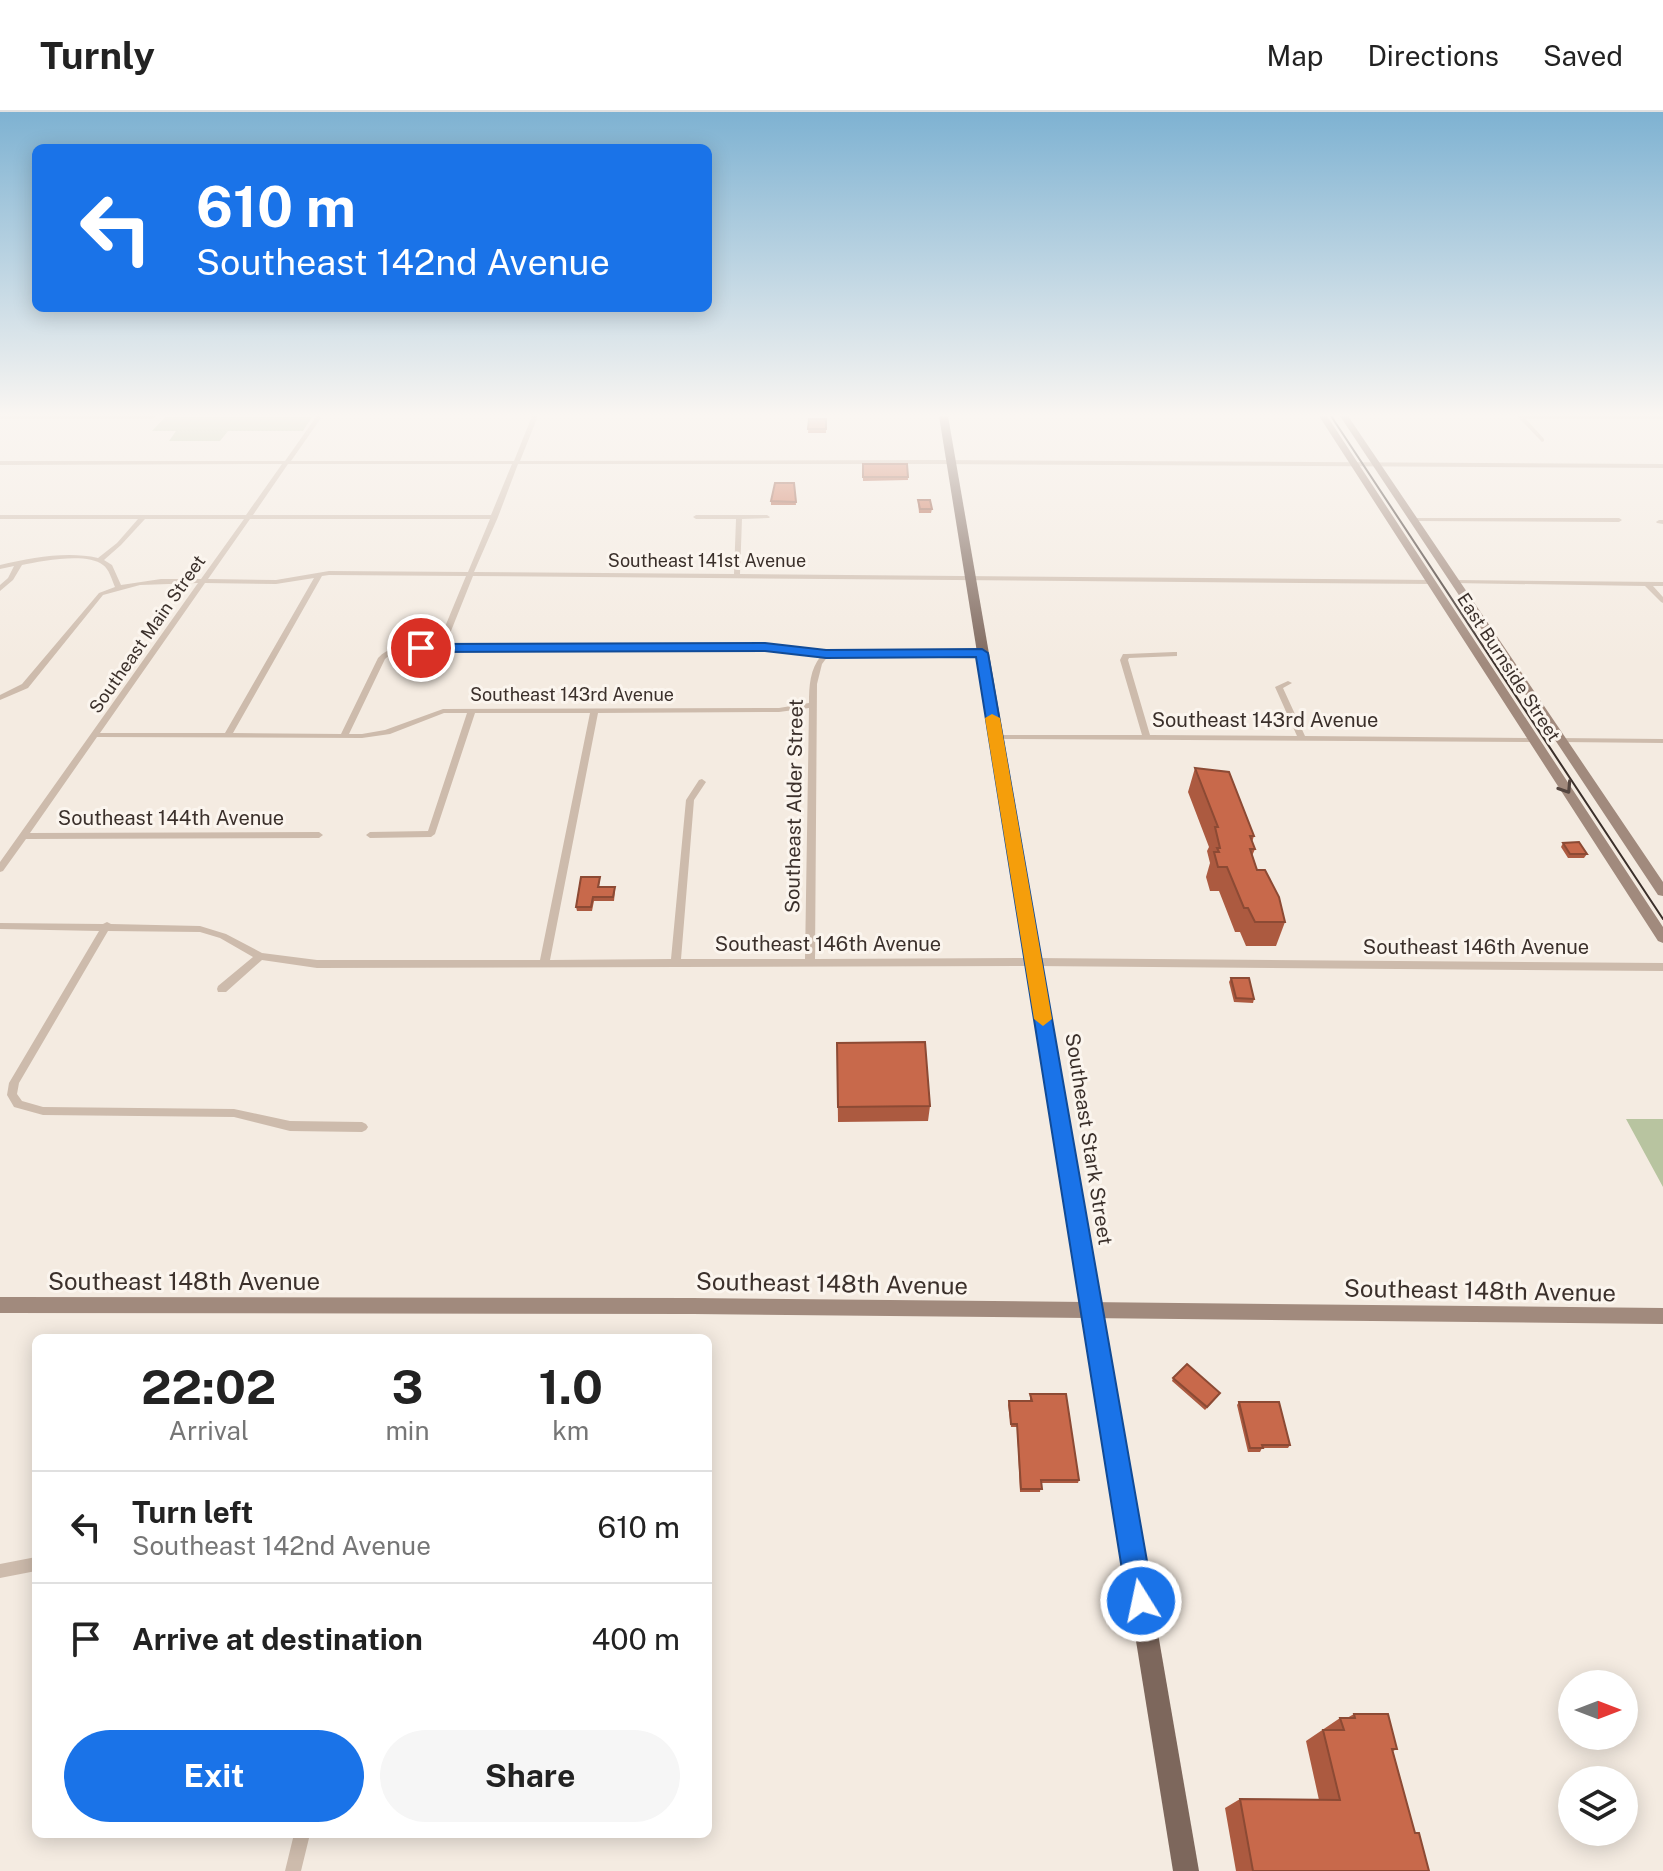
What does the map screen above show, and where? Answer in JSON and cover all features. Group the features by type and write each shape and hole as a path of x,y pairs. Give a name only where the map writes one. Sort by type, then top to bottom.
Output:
{"main road":[{"name":"Southeast Stark Street","path":"956,498 1186,1871"}],"street":[{"name":"Southeast Main Street","path":"0,869 262,498"},
{"path":"440,648 503,498"},
{"name":"East Burnside Street","path":"1380,498 1663,938"},
{"name":"East Burnside Street","path":"1399,498 1663,892"},
{"path":"0,517 495,517"},
{"path":"101,559 143,517"},
{"path":"696,517 767,517"},
{"path":"737,576 739,517"},
{"path":"1414,520 1619,520"},
{"path":"0,567 69,558 101,559 109,565 119,588 96,599 25,686 0,698"},
{"path":"0,589 11,579 19,563"},
{"path":"228,734 319,575"},
{"name":"Southeast 141st Avenue","path":"119,588 280,582 319,575 1432,582"},
{"path":"1455,582 1663,584"},
{"path":"1647,584 1663,601"},
{"path":"344,736 382,658 389,651 440,648 765,647 826,654 982,653"},
{"name":"Southeast Alder Street","path":"810,963 812,705 814,674 826,654"},
{"path":"1146,737 1124,660 1126,656 1174,654"},
{"path":"1288,683 1279,687 1302,738"},
{"name":"Southeast 143rd Avenue","path":"95,735 376,735 429,714 472,710 779,710 812,705"},
{"path":"370,835 431,834 472,710"},
{"path":"544,963 595,710"},
{"name":"Southeast 143rd Avenue","path":"996,737 1534,740"},
{"path":"1561,740 1663,741"},
{"path":"676,963 690,800 702,782"},
{"name":"Southeast 144th Avenue","path":"23,836 319,835"},
{"path":"107,925 14,1083 12,1095 18,1104 43,1111 234,1113 290,1126 362,1127"},
{"name":"Southeast 146th Avenue","path":"0,926 107,925 200,929 223,936 260,956 317,964 1034,962 1663,967"},
{"path":"222,989 260,956"},
{"name":"Southeast 148th Avenue","path":"0,1305 1092,1309 1663,1316"},
{"path":"0,1571 32,1565"},
{"path":"293,1871 301,1838"}],"green space":[{"path":"1626,1119 1663,1119 1663,1187"}],"building":[{"path":"772,498 796,498 796,502 771,501"},
{"path":"918,500 930,500 932,509 920,509"},
{"path":"1195,768 1229,772 1254,836 1250,836 1255,849 1250,849 1257,870 1265,870 1279,897 1285,922 1255,922 1248,908 1244,908 1227,867 1218,867 1214,852 1219,852 1217,848 1220,848 1215,827 1218,827"},
{"path":"1579,842 1587,854 1570,854 1563,843"},
{"path":"581,877 600,877 598,887 615,887 613,897 593,897 591,907 576,907"},
{"path":"1231,978 1249,978 1254,999 1236,998"},
{"path":"925,1042 930,1106 838,1107 837,1043"},
{"path":"1187,1364 1220,1393 1207,1407 1173,1378"},
{"path":"1030,1394 1066,1394 1079,1480 1041,1480 1042,1489 1021,1489 1017,1424 1011,1424 1009,1401 1032,1401"},
{"path":"1239,1402 1279,1402 1290,1445 1250,1448"},
{"path":"1354,1714 1388,1714 1397,1749 1392,1749 1429,1871 1253,1871 1240,1799 1340,1800 1323,1730 1344,1730 1340,1718 1355,1718"}],"tram line":[{"path":"1385,498 1663,919"}],"slow traffic":[{"path":"992,718 1043,1019"}],"route":[{"path":"421,648 765,647 826,654 982,653 1141,1601"}]}
